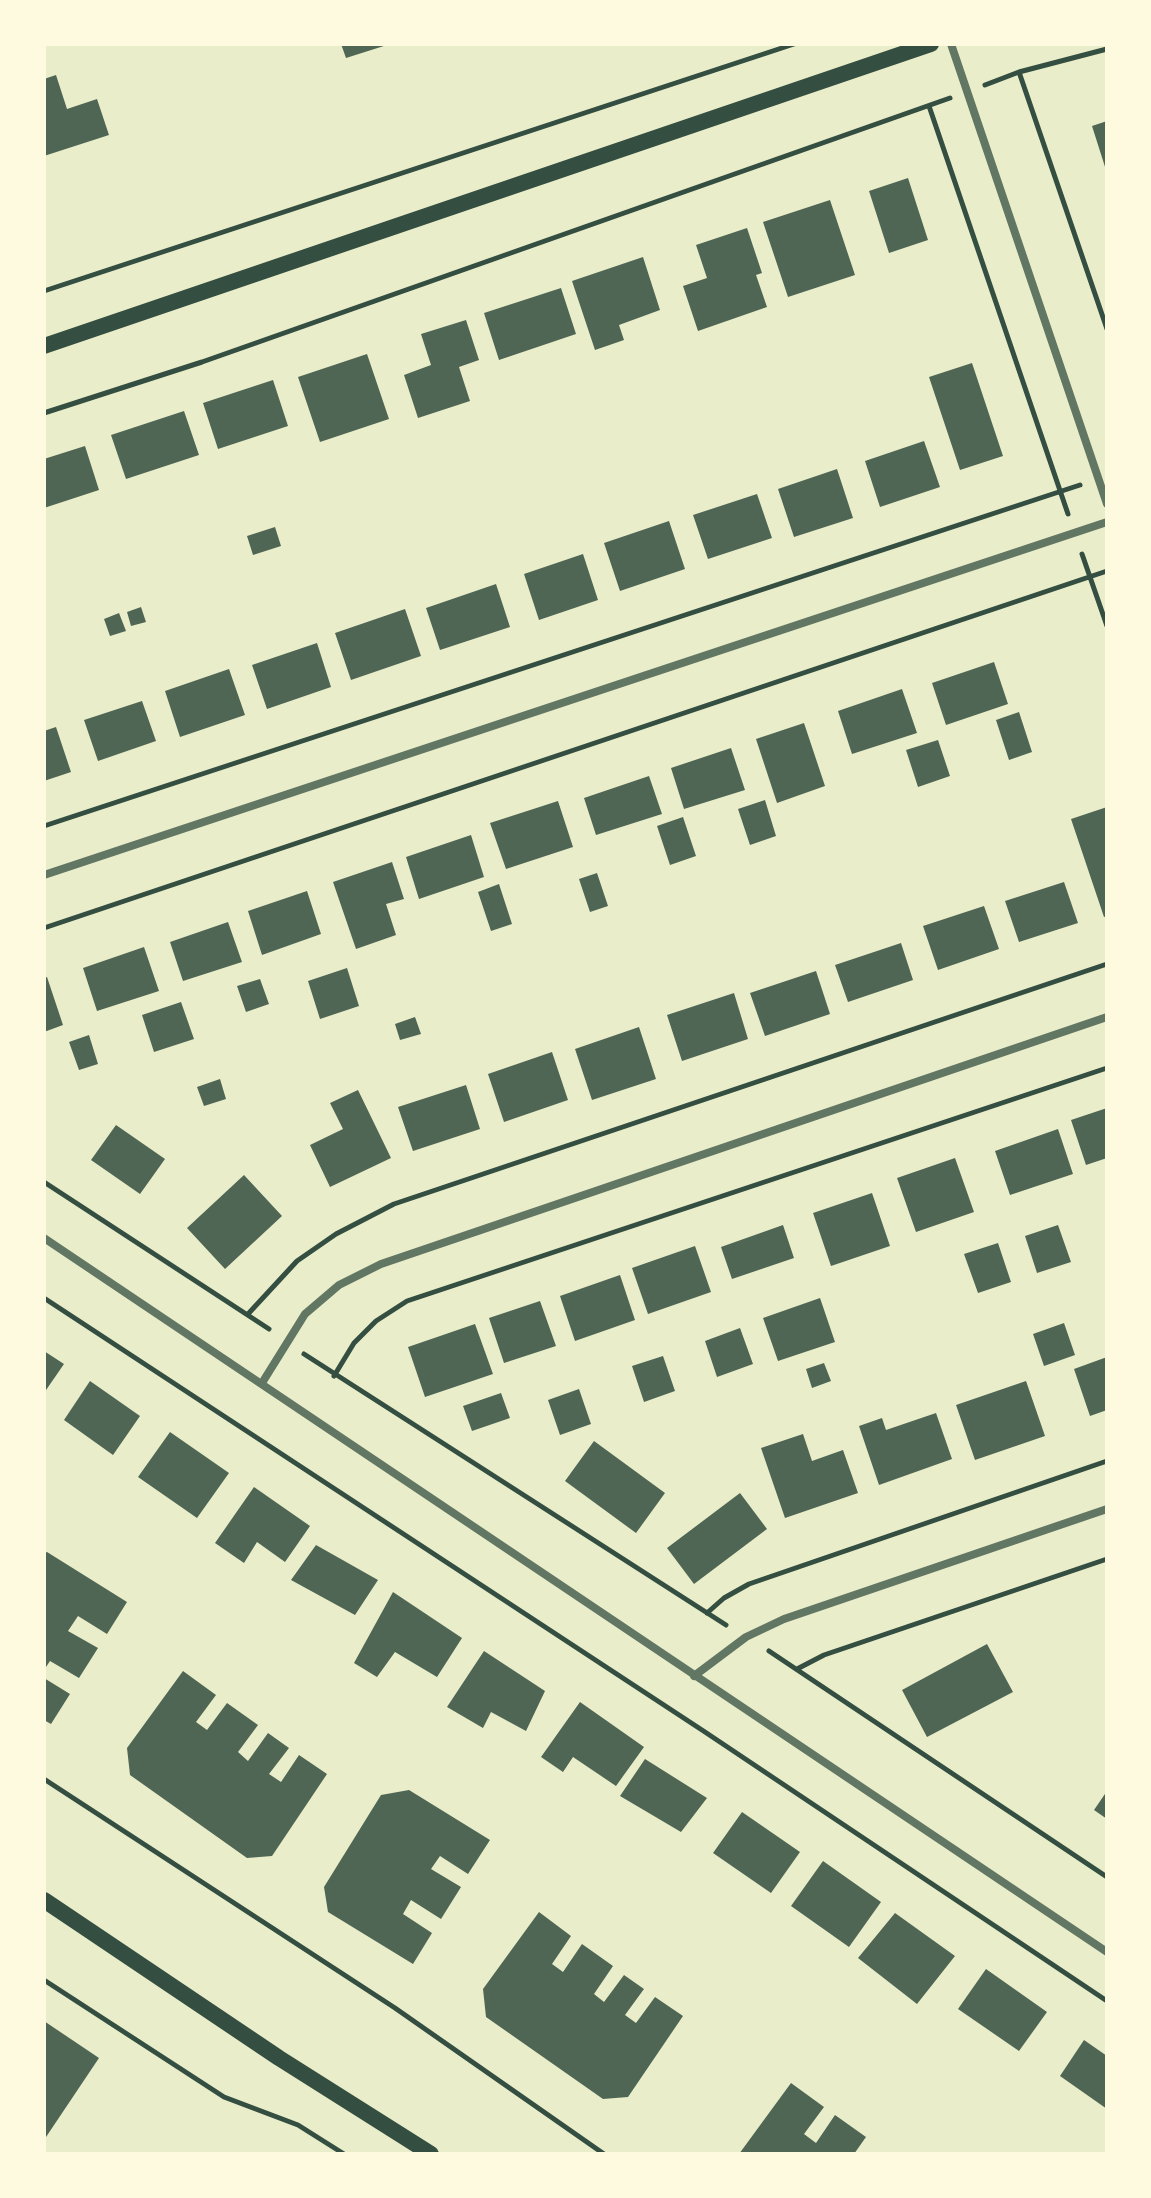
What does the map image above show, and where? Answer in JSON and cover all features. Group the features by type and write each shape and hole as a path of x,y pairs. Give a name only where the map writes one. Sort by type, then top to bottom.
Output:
{"main road":[{"path":"44,346 931,44"},
{"path":"44,1900 279,2058 431,2154"}],"street":[{"path":"951,44 1107,504"},
{"path":"44,875 1107,522"},
{"path":"262,1383 305,1314 339,1285 381,1264 1107,1017"},
{"path":"44,1238 1107,1952"},
{"path":"694,1676 746,1637 784,1619 1107,1509"}],"path":[{"path":"44,291 794,44"},
{"path":"1107,49 1019,72 1107,329"},
{"path":"44,413 202,362 929,106 1060,492 44,826"},
{"path":"44,928 1107,571"},
{"path":"1090,576 1107,626"},
{"path":"44,1182 248,1314 297,1261 336,1234 394,1204 1107,964"},
{"path":"1107,1068 407,1301 376,1321 354,1343 334,1376 707,1613 724,1598 749,1584 1107,1461"},
{"path":"44,1298 692,1723 1107,2001"},
{"path":"1107,1559 824,1655 797,1669 1107,1877"},
{"path":"44,1779 395,2008 604,2154"},
{"path":"44,1980 224,2097 298,2125 344,2154"}],"building":[{"path":"341,44 387,44 387,45 346,58"},
{"path":"56,75 67,109 97,99 109,135 44,156 44,79"},
{"path":"1107,121 1107,170 1106,170 1092,126"},
{"path":"908,178 928,240 889,253 869,191"},
{"path":"830,200 855,275 788,297 763,222"},
{"path":"747,228 762,273 756,275 767,307 698,331 683,286 707,278 696,245"},
{"path":"643,257 660,310 619,325 624,340 595,350 572,281"},
{"path":"561,288 576,334 499,360 484,313"},
{"path":"466,320 479,360 459,367 470,401 418,418 404,375 431,365 421,334"},
{"path":"367,354 389,419 320,442 298,377"},
{"path":"972,363 1003,456 960,470 929,377"},
{"path":"273,380 288,426 218,449 203,403"},
{"path":"184,411 199,455 126,479 111,435"},
{"path":"924,441 940,487 880,507 865,461"},
{"path":"85,446 99,490 44,508 44,459"},
{"path":"837,469 853,518 794,537 778,489"},
{"path":"757,494 772,538 708,559 693,515"},
{"path":"669,521 685,569 620,591 604,543"},
{"path":"275,527 281,546 253,555 247,536"},
{"path":"583,554 598,600 539,620 524,574"},
{"path":"496,584 510,627 440,650 426,608"},
{"path":"141,607 146,622 131,626 127,612"},
{"path":"405,609 421,656 351,680 335,633"},
{"path":"119,613 126,631 110,636 104,619"},
{"path":"317,643 331,687 267,709 252,665"},
{"path":"994,662 1008,704 946,725 932,683"},
{"path":"229,669 245,715 180,737 165,691"},
{"path":"902,689 917,733 852,754 838,711"},
{"path":"142,701 156,741 98,761 84,720"},
{"path":"1019,712 1032,752 1009,760 996,720"},
{"path":"804,723 825,786 777,803 756,739"},
{"path":"56,727 71,772 44,781 44,731"},
{"path":"938,740 950,776 918,787 906,750"},
{"path":"731,748 745,790 684,809 671,768"},
{"path":"649,776 662,814 596,835 584,798"},
{"path":"765,800 776,836 750,845 738,809"},
{"path":"558,801 573,847 506,869 490,823"},
{"path":"1107,807 1107,916 1104,917 1071,819"},
{"path":"683,817 696,856 670,865 657,826"},
{"path":"471,835 484,877 419,899 406,857"},
{"path":"392,862 404,899 386,904 396,935 356,949 333,882"},
{"path":"597,873 608,906 590,912 579,879"},
{"path":"1064,882 1078,923 1019,942 1005,901"},
{"path":"499,884 512,924 491,931 478,892"},
{"path":"307,891 321,934 262,955 248,911"},
{"path":"984,906 999,949 938,970 923,926"},
{"path":"228,922 242,962 183,981 170,942"},
{"path":"901,943 913,980 848,1002 835,965"},
{"path":"144,947 159,991 97,1011 83,968"},
{"path":"347,968 359,1006 320,1019 308,981"},
{"path":"816,971 830,1014 765,1036 750,993"},
{"path":"47,977 63,1025 44,1032 44,978"},
{"path":"260,979 269,1004 246,1012 237,986"},
{"path":"734,993 748,1039 682,1061 667,1015"},
{"path":"181,1002 194,1039 154,1052 142,1015"},
{"path":"415,1017 421,1034 400,1040 395,1024"},
{"path":"639,1027 656,1079 592,1100 575,1049"},
{"path":"89,1035 98,1064 79,1070 69,1042"},
{"path":"552,1052 568,1100 504,1122 488,1074"},
{"path":"220,1079 226,1099 204,1106 197,1087"},
{"path":"466,1085 480,1129 413,1151 398,1107"},
{"path":"358,1090 391,1158 330,1187 310,1145 343,1129 330,1103"},
{"path":"1107,1108 1107,1158 1086,1165 1071,1120"},
{"path":"116,1125 165,1159 140,1194 91,1160"},
{"path":"1058,1129 1073,1174 1010,1195 995,1151"},
{"path":"955,1158 974,1212 916,1232 897,1178"},
{"path":"244,1175 282,1216 225,1269 187,1228"},
{"path":"872,1193 890,1246 831,1266 813,1213"},
{"path":"783,1225 794,1258 732,1279 721,1247"},
{"path":"1058,1225 1071,1262 1037,1273 1025,1236"},
{"path":"998,1243 1011,1282 978,1293 964,1254"},
{"path":"695,1246 711,1292 648,1314 632,1268"},
{"path":"620,1275 635,1320 575,1341 560,1296"},
{"path":"820,1298 835,1342 778,1361 763,1318"},
{"path":"540,1301 556,1346 504,1363 489,1318"},
{"path":"1064,1323 1075,1355 1044,1366 1033,1334"},
{"path":"475,1324 493,1374 425,1397 408,1347"},
{"path":"740,1328 753,1364 717,1377 705,1341"},
{"path":"44,1351 64,1364 44,1393"},
{"path":"663,1356 675,1391 644,1402 632,1366"},
{"path":"1107,1357 1107,1410 1090,1416 1074,1369"},
{"path":"824,1363 831,1381 812,1388 806,1369"},
{"path":"90,1381 140,1416 113,1455 64,1420"},
{"path":"1026,1381 1045,1436 975,1460 956,1405"},
{"path":"579,1389 591,1424 560,1435 548,1400"},
{"path":"501,1393 510,1418 472,1431 463,1406"},
{"path":"936,1413 952,1459 879,1485 859,1426 882,1418 886,1430"},
{"path":"170,1432 229,1473 197,1518 138,1477"},
{"path":"803,1434 812,1461 843,1450 858,1493 785,1518 761,1448"},
{"path":"594,1441 665,1493 636,1533 565,1481"},
{"path":"254,1487 310,1526 285,1562 257,1542 244,1563 215,1543"},
{"path":"740,1493 767,1529 694,1584 667,1548"},
{"path":"316,1545 378,1580 355,1615 291,1580"},
{"path":"44,1553 127,1602 107,1634 78,1616 68,1631 98,1648 79,1678 50,1661 44,1670"},
{"path":"393,1592 462,1638 437,1677 395,1652 377,1677 354,1663"},
{"path":"987,1644 1013,1692 927,1737 902,1690"},
{"path":"484,1651 545,1691 526,1731 491,1712 483,1728 447,1707"},
{"path":"183,1671 216,1695 196,1722 207,1730 227,1703 258,1725 238,1752 248,1761 268,1733 289,1748 269,1774 281,1782 299,1755 327,1774 272,1856 247,1858 130,1775 127,1748"},
{"path":"44,1678 70,1694 51,1724 44,1720"},
{"path":"580,1702 644,1747 616,1786 573,1757 563,1772 541,1757"},
{"path":"645,1759 707,1798 681,1832 620,1796"},
{"path":"409,1790 490,1840 468,1874 440,1856 431,1869 461,1887 441,1919 411,1900 403,1914 432,1933 413,1964 328,1912 324,1887 381,1795"},
{"path":"1107,1791 1107,1819 1094,1810"},
{"path":"742,1812 800,1852 771,1893 713,1853"},
{"path":"823,1861 881,1902 849,1947 791,1906"},
{"path":"539,1912 571,1936 552,1964 563,1972 582,1944 613,1966 594,1994 604,2002 624,1975 644,1989 625,2015 636,2023 655,1997 683,2016 628,2097 603,2099 486,2017 483,1989"},
{"path":"895,1913 955,1956 917,2004 858,1958"},
{"path":"986,1969 1047,2012 1019,2051 958,2009"},
{"path":"44,2021 99,2058 44,2140"},
{"path":"1084,2040 1107,2056 1107,2109 1060,2076"},
{"path":"791,2083 824,2107 804,2134 816,2143 835,2115 866,2137 854,2154 739,2154"}]}
